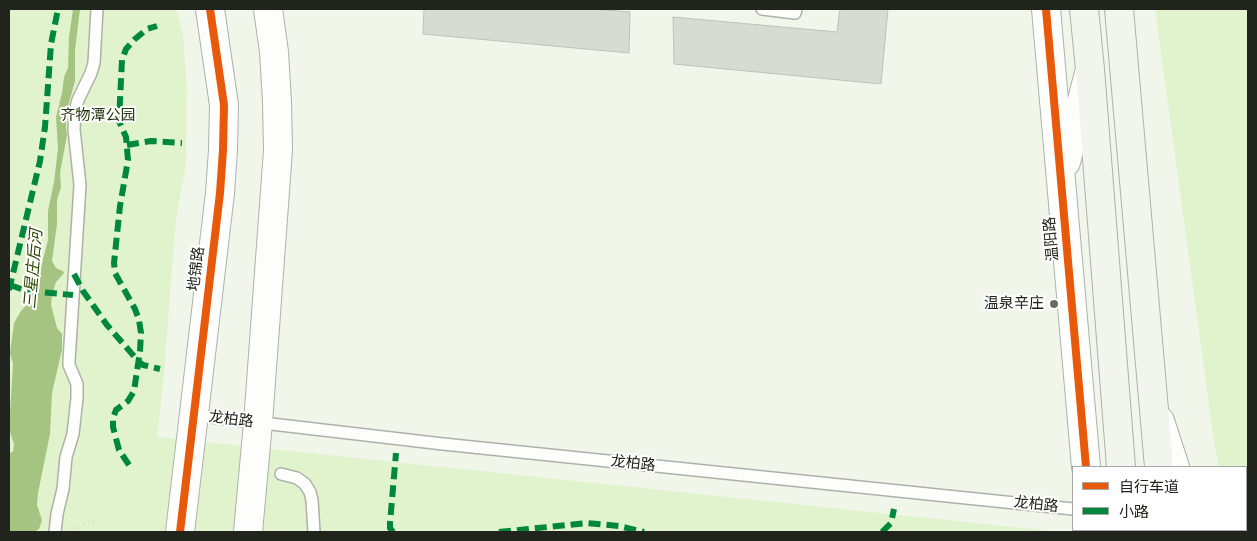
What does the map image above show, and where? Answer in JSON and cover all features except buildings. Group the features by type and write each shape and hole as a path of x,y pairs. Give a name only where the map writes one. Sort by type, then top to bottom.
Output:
{"main road":[{"path":"1084,9 1121,466"},
{"path":"1119,9 1159,466"}],"street":[{"name":"地锦路","path":"180,532 220,193 223,150 224,105 210,9"},
{"path":"248,532 276,198 278,150 274,52 268,9"},
{"name":"温阳路","path":"1046,9 1086,466"},
{"path":"1061,182 1090,69"},
{"path":"1155,404 1175,466"}],"lane":[{"path":"55,532 63,489 66,457 73,434 77,390 77,384 69,361 80,185 74,120 78,100 94,63 97,9"},
{"path":"762,9 795,13 796,9"},
{"name":"龙柏路","path":"194,415 511,452 1072,509"},
{"path":"281,474 297,478 305,484 310,492 314,532"}],"path":[{"path":"68,532 82,525 97,522"}],"green space":[{"name":"齐物潭公园","path":"9,9 176,9 183,34 187,86 186,164 176,219 163,386 157,437 1052,532 9,532"},
{"path":"1155,9 1248,9 1248,532 1232,531 1247,531 1247,466 1219,466"}],"shaded area":[{"path":"73,9 80,9 75,50 75,81 66,114 67,135 60,173 61,187 57,200 57,224 52,261 56,268 64,273 56,282 51,305 57,328 62,334 62,350 52,393 50,434 38,493 37,505 42,520 39,529 34,532 9,532 9,453 13,452 14,444 9,429 13,364 10,353 14,323 21,311 31,300 34,274 41,267 48,240 48,211 58,148 56,117 64,77 68,68 69,37"}],"marked path":[{"path":"9,290 40,161 45,127 51,44 58,9"},
{"path":"129,465 119,450 113,427 113,418 116,410 128,401 134,391 141,333 135,309 115,273 114,263 120,206 128,160 126,137 119,121 122,60 126,49 135,39 147,29 157,26"},
{"path":"127,145 151,141 182,143"},
{"path":"74,274 83,291 107,325 139,362 143,365 160,369"},
{"path":"10,285 27,291 73,295"},
{"path":"393,532 390,528 390,523 396,453"},
{"path":"882,532 891,523 894,509"},
{"path":"499,532 587,523 619,526 644,532"}],"cycle path":[{"path":"180,532 220,193 223,150 224,105 210,9"},
{"path":"1046,9 1086,466"}],"place":[{"name":"温泉辛庄","path":"1054,304"}],"water label":[{"name":"三星庄后河","path":"34,269"}]}
